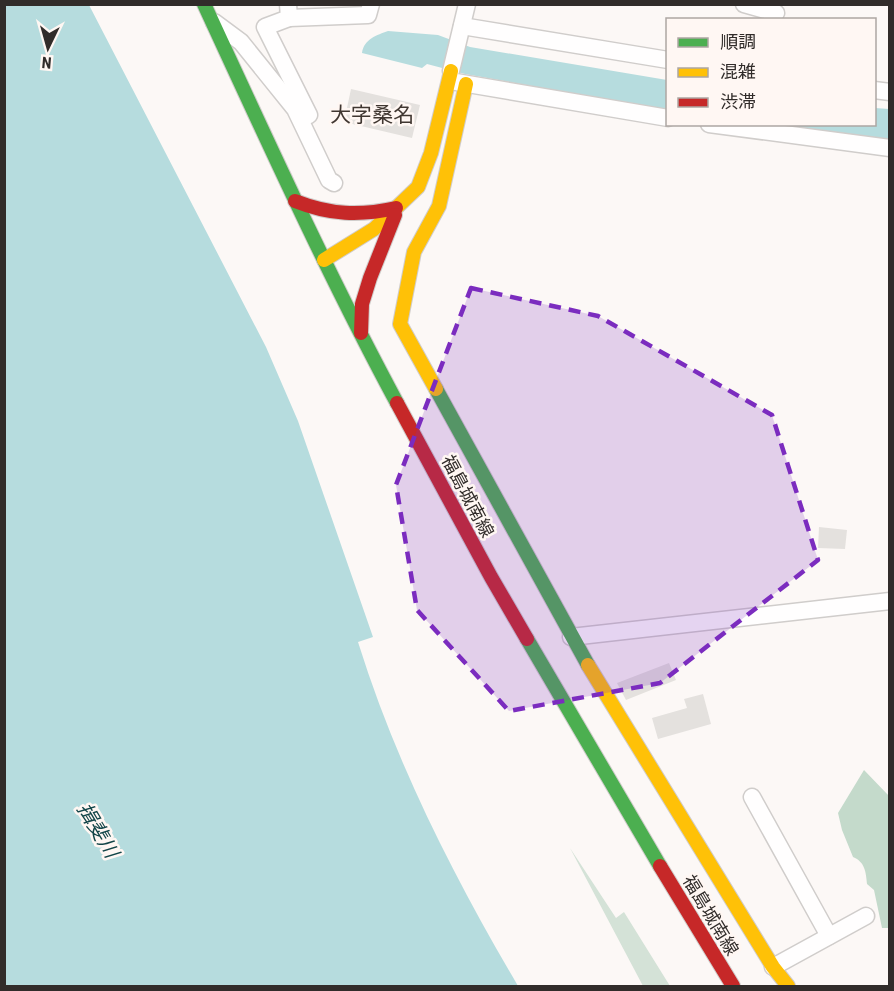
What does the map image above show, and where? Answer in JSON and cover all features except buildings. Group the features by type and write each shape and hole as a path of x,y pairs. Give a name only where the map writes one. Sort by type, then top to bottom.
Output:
{"street":[{"path":"302,120 309,115 265,27 289,11 368,15 370,4"},
{"path":"324,260 374,229 418,187 431,153 467,4"},
{"path":"744,4 776,12"},
{"path":"208,12 242,42 302,120 329,180 334,183"},
{"name":"福島城南線","path":"208,12 295,201 361,336 491,577 638,830 733,987"},
{"path":"462,26 666,60"},
{"path":"450,76 466,84 666,118"},
{"path":"466,84 439,206 414,252 400,324 571,637 773,968 788,987"},
{"path":"724,126 890,148"},
{"path":"295,201 318,212 350,215 380,212 399,207"},
{"path":"361,336 362,304 381,247 399,207"},
{"path":"571,637 890,601"},
{"path":"752,797 829,936"},
{"path":"773,968 866,916"}],"highlighted area":[{"path":"471,288 598,316 772,415 818,560 660,683 509,711 417,610 396,485"}],"shaded area":[{"path":"570,848 616,918 624,912 670,986 643,986"}],"green space":[{"path":"864,770 889,796 889,928 882,928 874,890 867,884 862,865 853,857 838,813"}],"water":[{"name":"揖斐川","path":"5,4 89,5 266,347 298,421 373,637 358,642 390,732 408,776 449,861 518,986 5,986"},
{"path":"388,31 438,35 470,47 666,80 666,110 465,74 427,64 422,68 362,53 365,44 375,36"},
{"path":"876,108 889,109 889,139 779,126 876,126"}],"traffic: fast":[{"path":"204,4 322,255 397,403"},
{"path":"436,389 588,665"},
{"path":"527,639 660,866"}],"traffic: slow":[{"path":"324,260 374,229 418,187 431,153 451,71"},
{"path":"436,389 400,324 414,252 439,206 466,84"},
{"path":"588,665 773,967 788,986"}],"traffic: jam":[{"path":"295,201 320,209 345,213 396,208"},
{"path":"361,333 362,304 395,215"},
{"path":"397,403 527,639"},
{"path":"660,866 733,986"}],"district":[{"name":"大字桑名","path":"372,115"}]}
